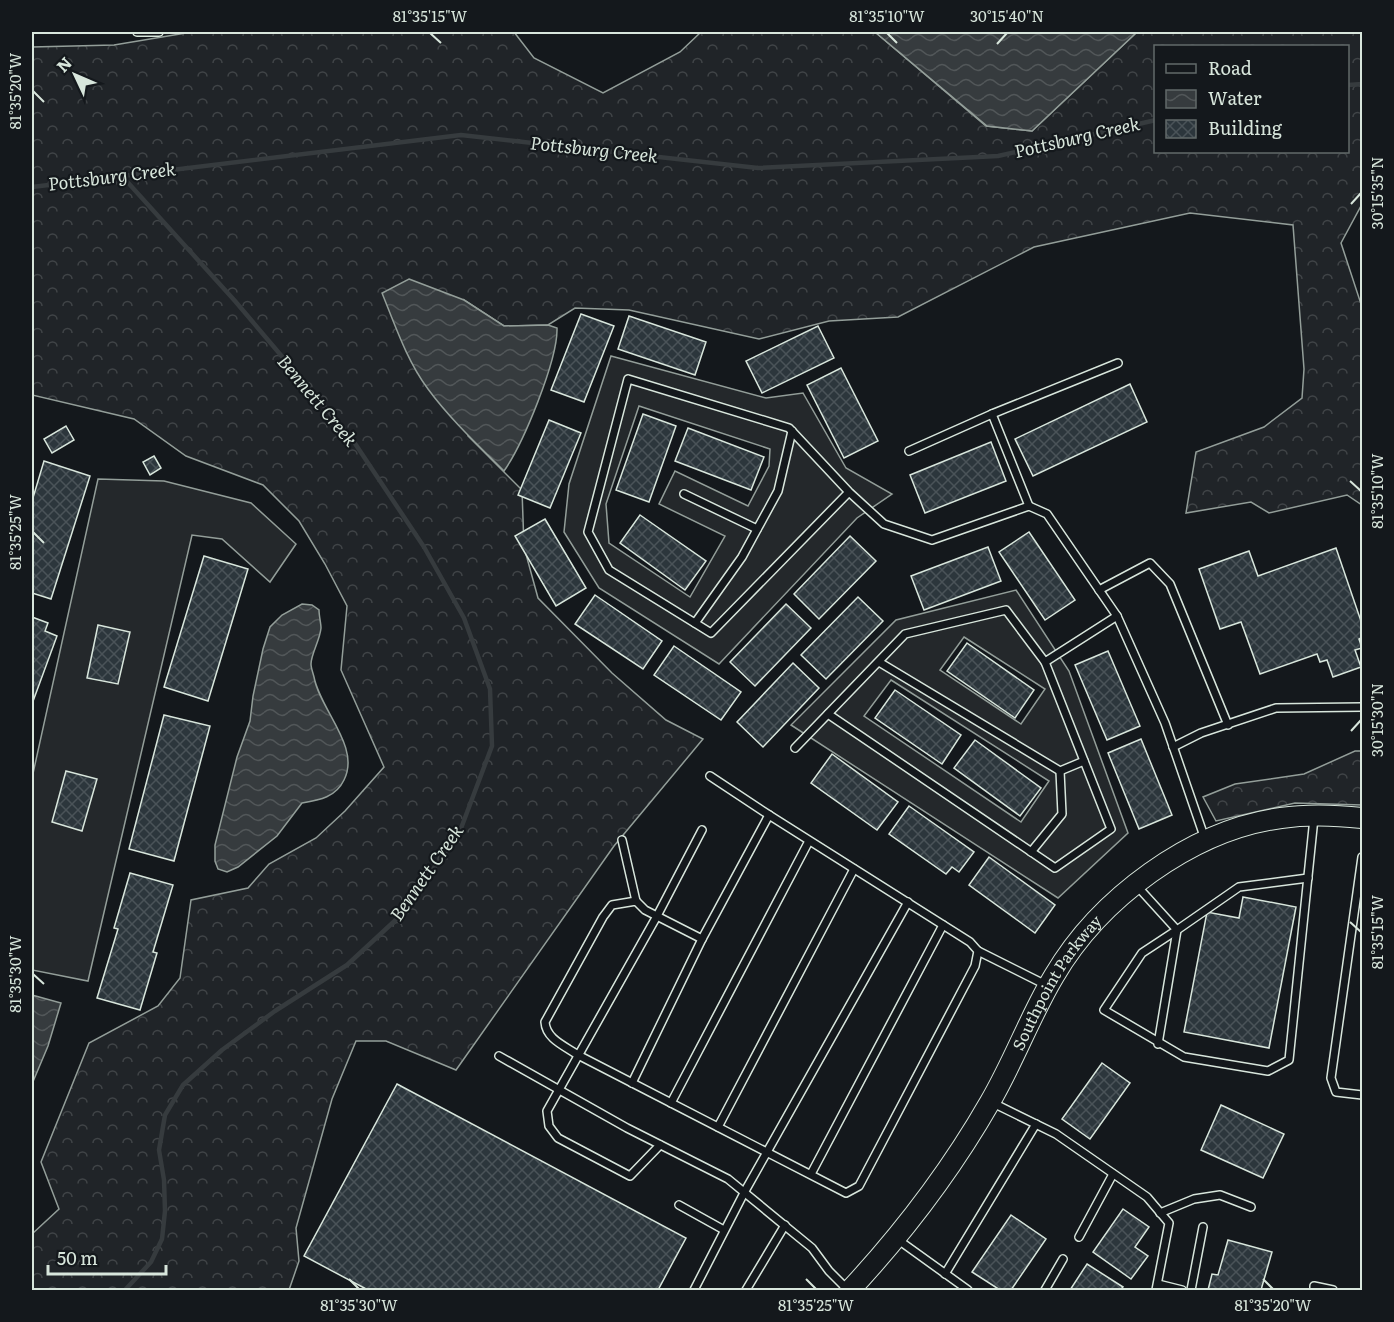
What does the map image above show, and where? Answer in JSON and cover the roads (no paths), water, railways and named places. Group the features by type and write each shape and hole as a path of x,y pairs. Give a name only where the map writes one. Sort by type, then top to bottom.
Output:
{"main road":[{"name":"Southpoint Parkway","path":"849,1290 896,1239 949,1167 990,1102 1048,987 1068,953 1105,910 1135,884 1205,839 1256,822 1281,818 1314,815 1362,818"}],"lane":[{"path":"137,32 159,32"},
{"path":"909,451 992,414 1118,363"},
{"path":"849,492 711,633 609,570 588,532 628,379 789,428 849,492 884,524 932,540 1029,506 1047,514 1117,616 1165,723 1205,839"},
{"path":"992,414 1029,506"},
{"path":"695,623 742,557 778,492 792,431"},
{"path":"684,494 757,529"},
{"path":"1099,590 1150,563 1170,584 1228,725"},
{"path":"795,748 905,634 1006,609 1045,662 1111,830 1055,868 828,714"},
{"path":"1045,662 1117,616"},
{"path":"879,662 1060,771"},
{"path":"1173,747 1201,733 1276,708 1362,707"},
{"path":"1060,771 1084,761"},
{"path":"1031,852 1062,814 1060,771"},
{"path":"710,776 970,942 978,951 1048,987"},
{"path":"632,1083 702,939 769,814"},
{"path":"1308,878 1239,887 1142,953 1104,1010 1158,1044 1184,1057 1268,1071 1289,1060 1308,878 1314,815"},
{"path":"660,1145 630,1176 558,1138 549,1126 547,1111 657,916 702,830"},
{"path":"622,840 636,901 645,910 702,939"},
{"path":"671,1103 809,841"},
{"path":"1362,857 1361,878 1331,1078 1336,1092 1362,1095"},
{"path":"718,1127 854,869"},
{"path":"1135,884 1177,930"},
{"path":"636,901 612,904 603,916 544,1022 549,1036 578,1055 846,1193 860,1186 975,966 978,951"},
{"path":"693,1290 767,1151 908,902"},
{"path":"811,1174 943,925"},
{"path":"1158,1044 1177,930"},
{"path":"499,1056 660,1145 728,1179 812,1248 829,1271 849,1290"},
{"path":"990,1102 1056,1134 1147,1197 1169,1223 1157,1287 1182,1290"},
{"path":"945,1274 1036,1124"},
{"path":"1079,1237 1113,1174"},
{"path":"1160,1213 1194,1199 1220,1195 1251,1207"},
{"path":"679,1205 724,1230"},
{"path":"746,1290 785,1225"},
{"path":"1191,1290 1203,1227"},
{"path":"896,1239 968,1290"},
{"path":"1045,1290 1063,1259"},
{"path":"1314,1290 1314,1287 1333,1290"}],"water":[{"path":"875,32 1137,32 1032,131 987,126"},
{"path":"409,279 464,300 504,326 548,325 557,328 556,342 546,380 520,442 504,471 464,432 437,400 408,355 382,293"},
{"path":"302,604 312,605 319,610 321,628 311,667 318,690 344,742 348,767 344,780 337,790 321,799 302,803 277,836 238,867 227,872 218,869 215,861 215,845 237,757 250,721 263,649 270,627 282,615"},
{"path":"32,995 61,1003 48,1046 32,1084"}],"waterway":[{"name":"Pottsburg Creek","path":"1349,85 1362,84"},
{"name":"Pottsburg Creek","path":"32,187 461,135 758,168 998,156 1154,120"},
{"name":"Bennett Creek","path":"122,176 235,301 352,439 424,547 464,618 490,689 492,746 460,831 400,916 347,965 275,1011 222,1050 183,1085 165,1115 159,1150 164,1180 165,1211 162,1239 151,1262 125,1290"}]}
